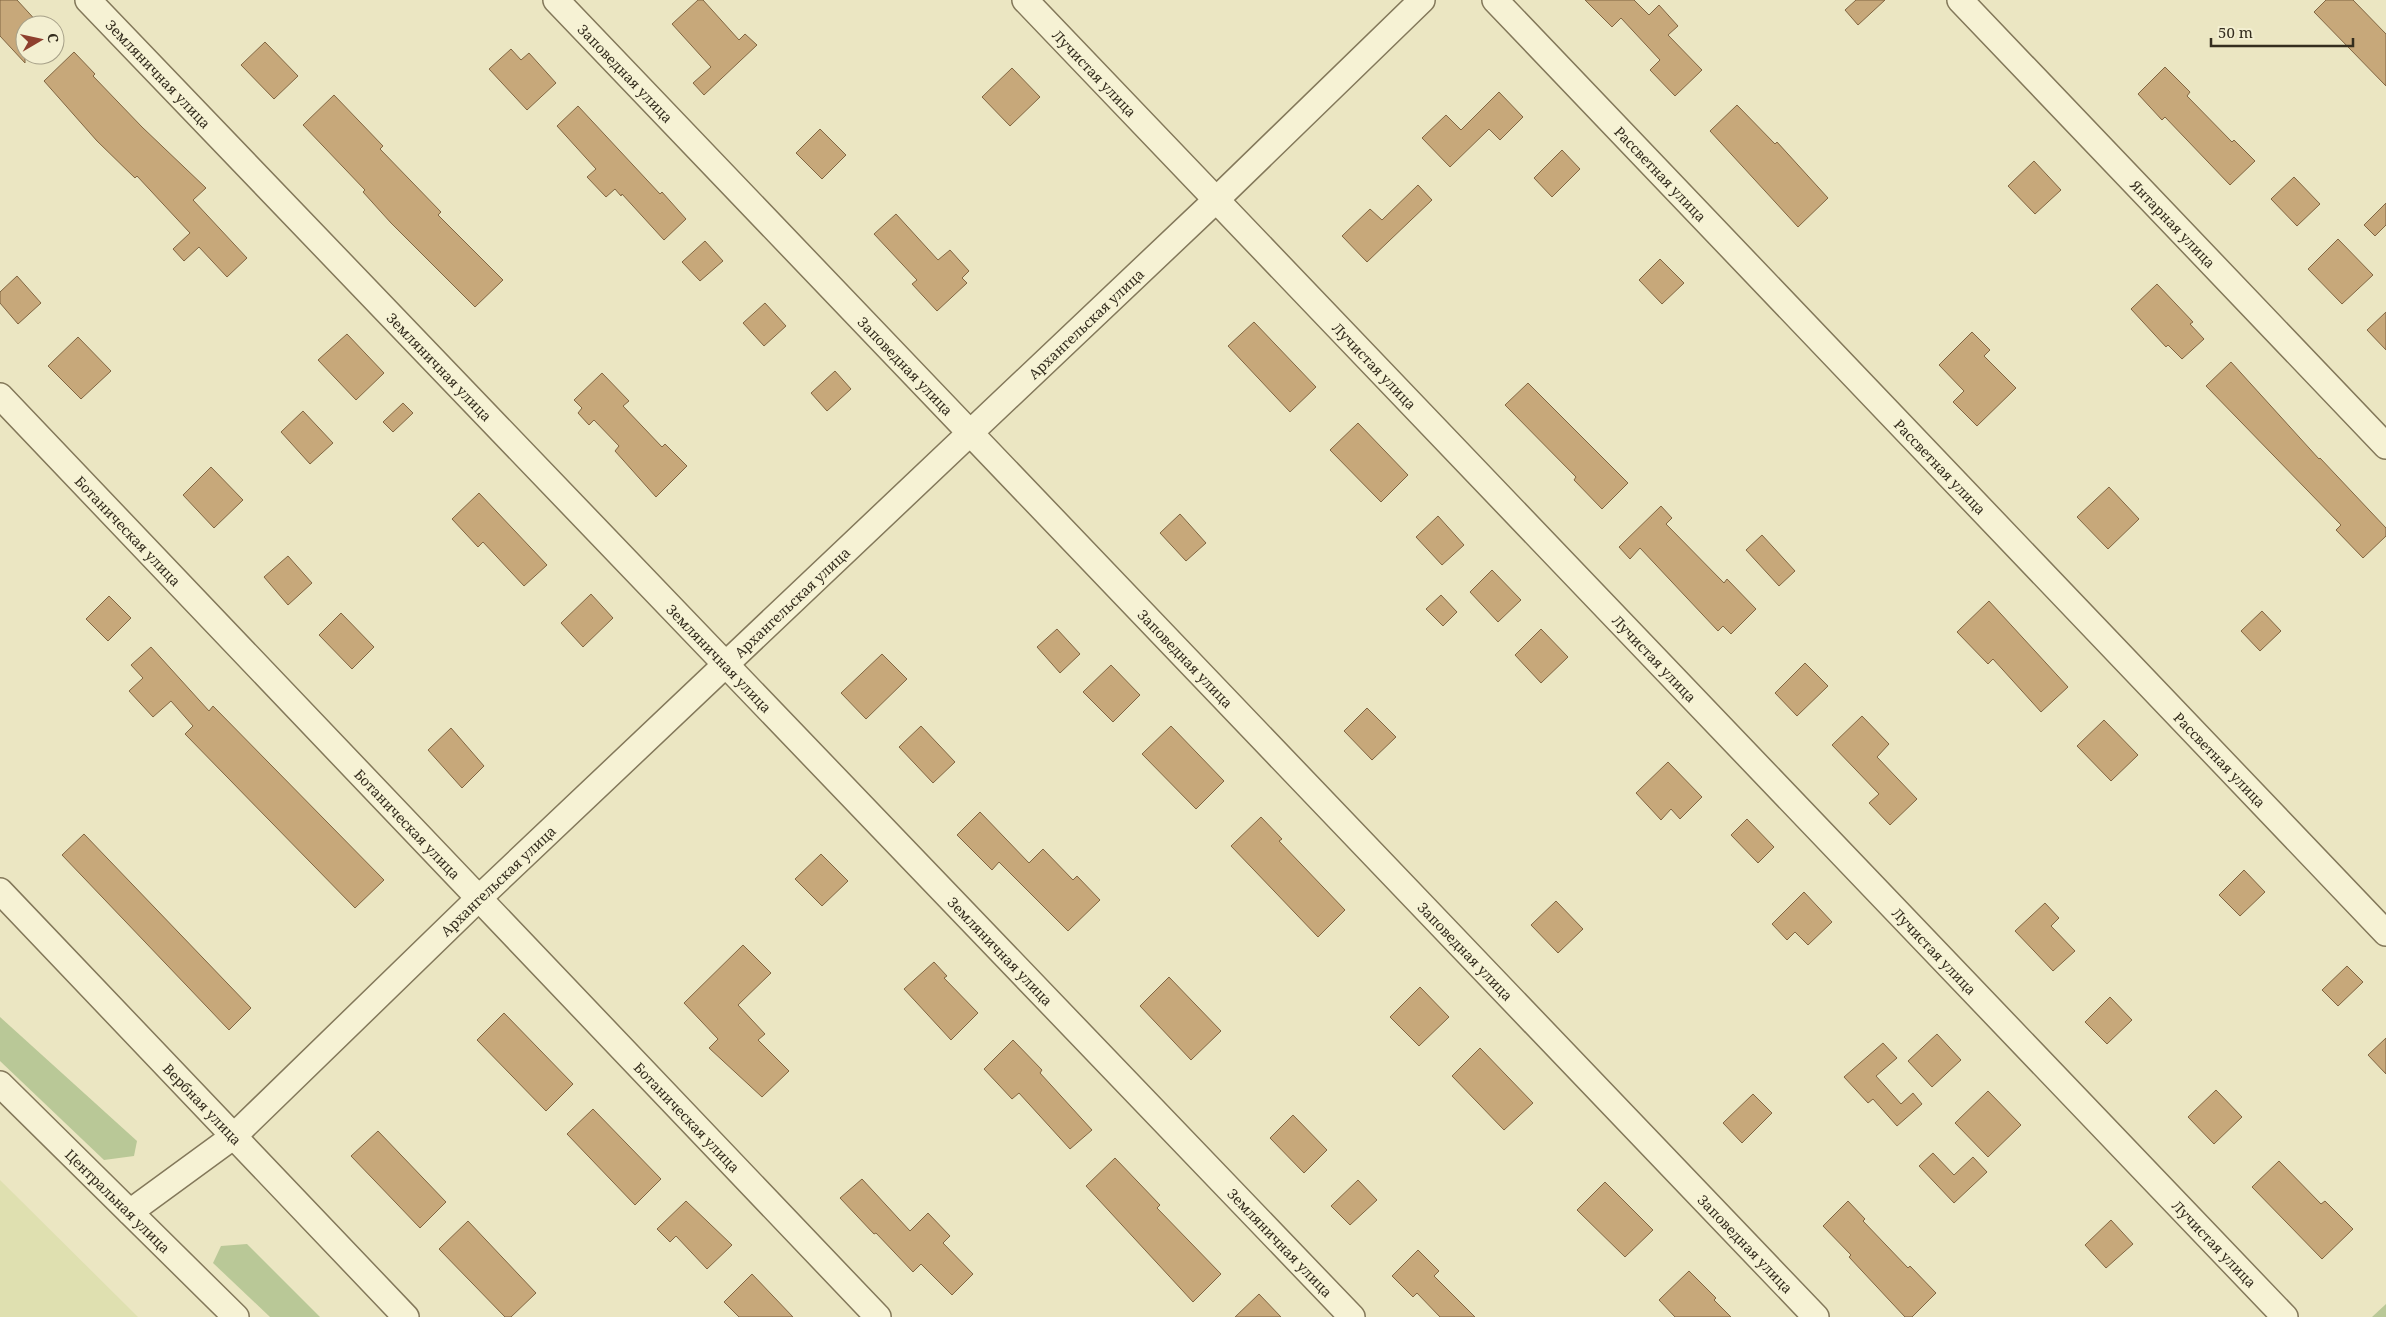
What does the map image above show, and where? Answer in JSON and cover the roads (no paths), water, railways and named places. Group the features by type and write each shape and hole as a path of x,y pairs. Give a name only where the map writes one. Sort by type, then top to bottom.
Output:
{"street":[{"name":"Земляничная улица","path":"88,0 1352,1317"},
{"name":"Заповедная улица","path":"556,0 968,433 1816,1317"},
{"name":"Лучистая улица","path":"1025,0 2285,1317"},
{"name":"Архангельская улица","path":"130,1212 234,1136 478,899 1216,200 1422,0"},
{"name":"Рассветная улица","path":"1495,0 2386,933"},
{"name":"Янтарная улица","path":"1960,0 2386,446"},
{"name":"Ботаническая улица","path":"0,396 878,1317"},
{"name":"Вербная улица","path":"0,891 406,1317"},
{"name":"Центральная улица","path":"0,1084 236,1317"}]}
